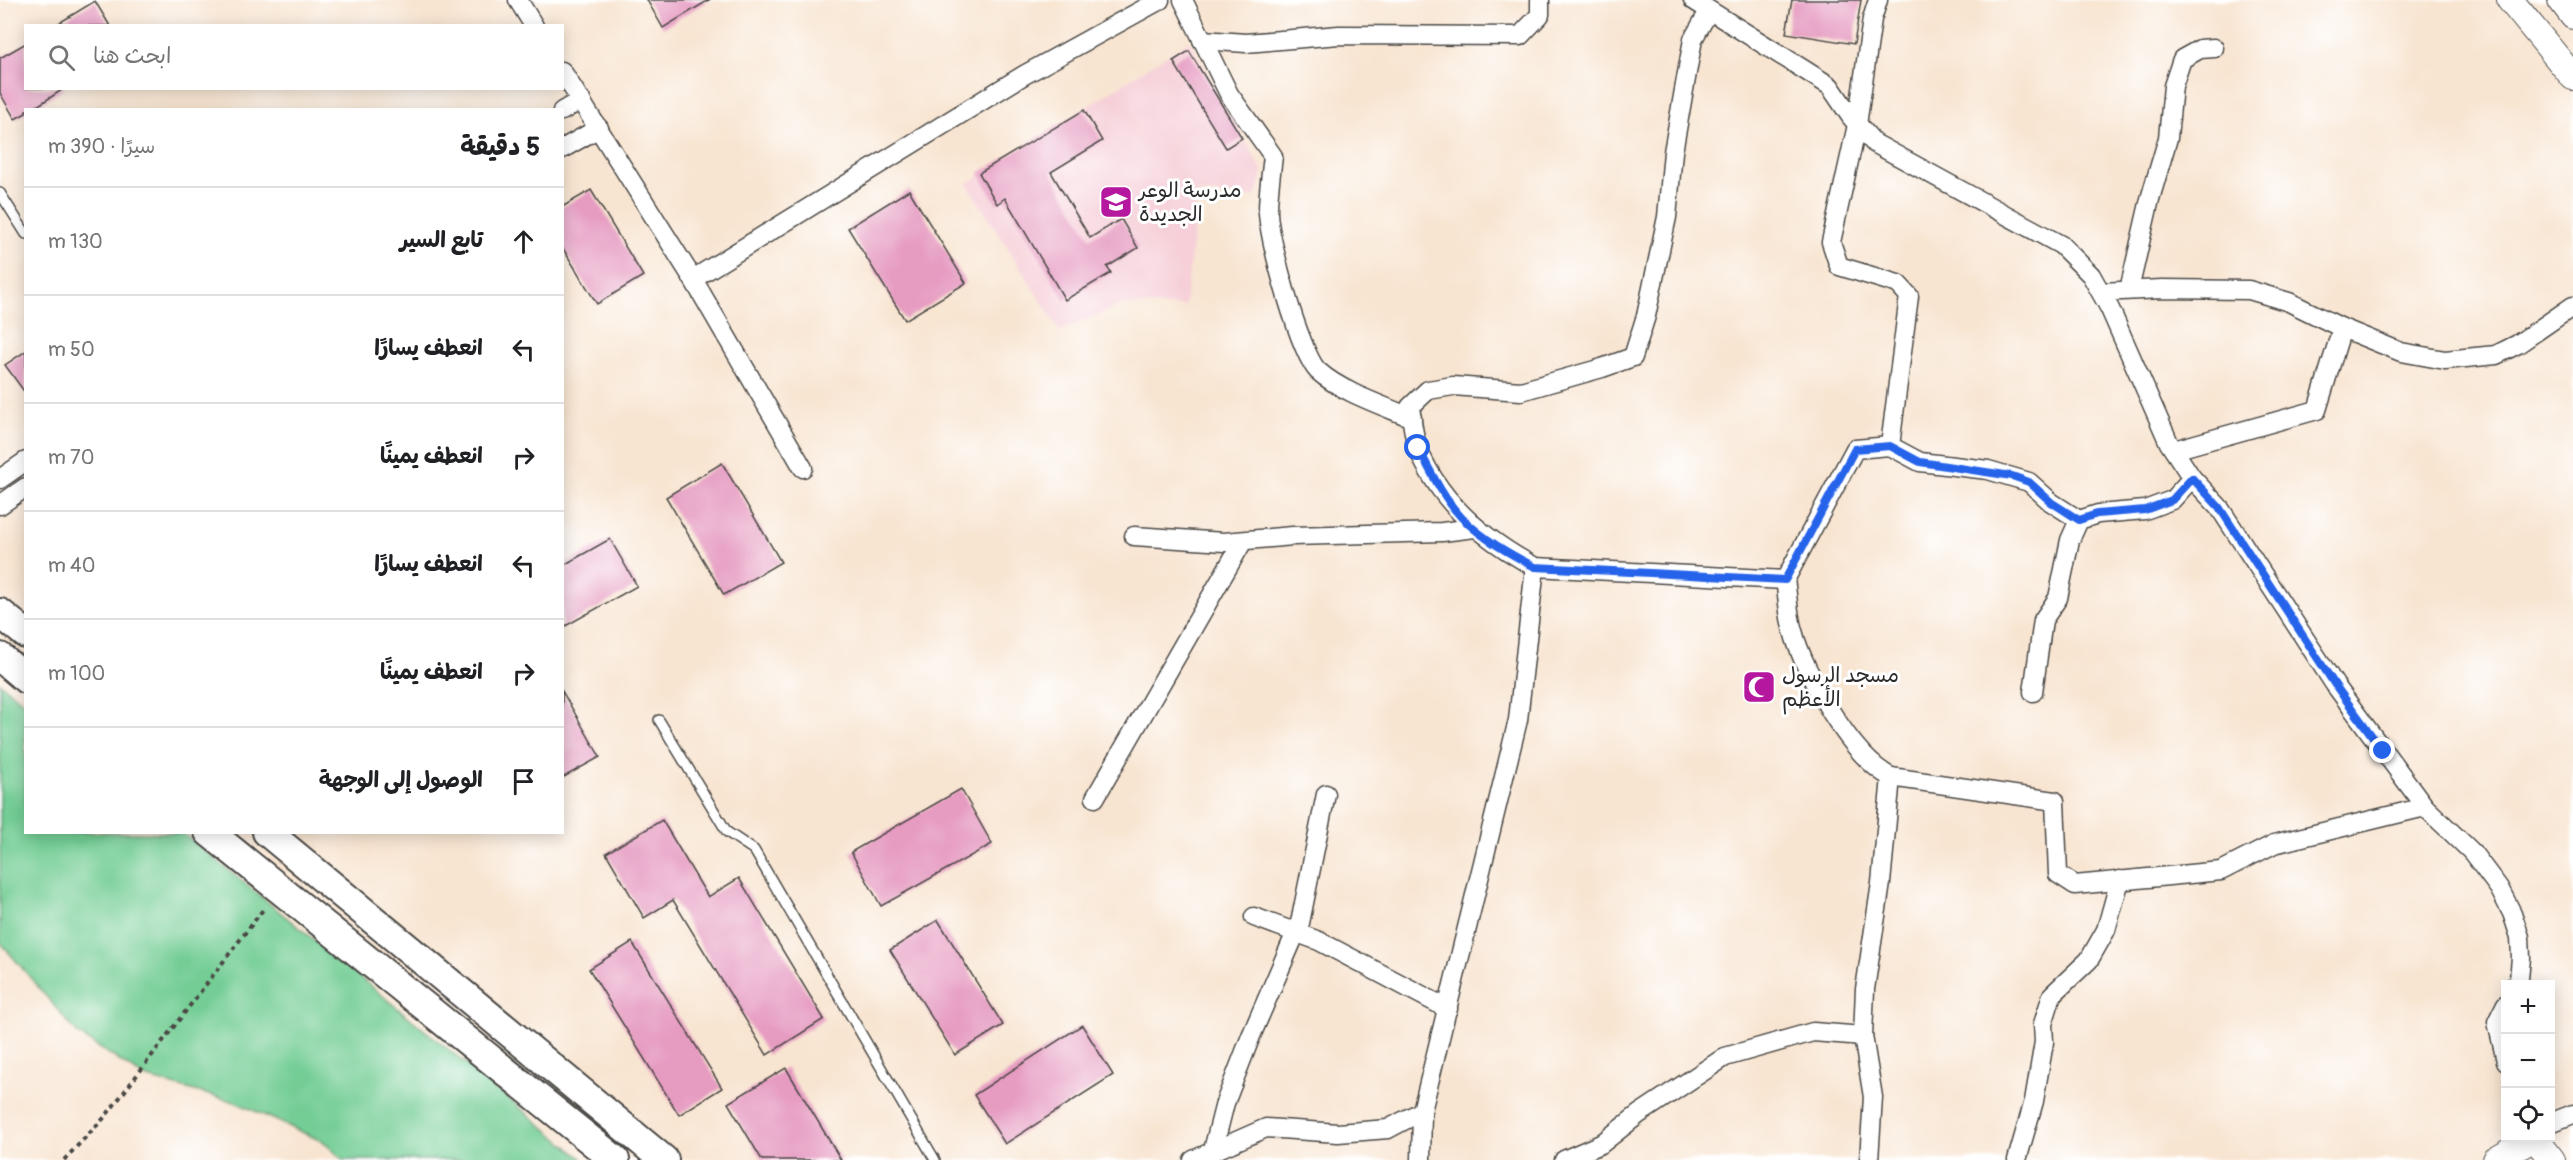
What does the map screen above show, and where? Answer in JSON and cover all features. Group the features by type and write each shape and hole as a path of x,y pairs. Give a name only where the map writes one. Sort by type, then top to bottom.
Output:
{"main road":[{"path":"2510,0 2573,77"},
{"path":"2561,0 2573,16"},
{"path":"0,613 24,632"},
{"path":"0,657 24,677"},
{"path":"211,834 615,1160"},
{"path":"269,834 664,1160"},
{"path":"2496,1160 2526,1142"},
{"path":"2538,1142 2552,1160"}],"street":[{"path":"518,0 533,24"},
{"path":"693,279 1024,75 1160,0"},
{"path":"1183,0 1229,94 1273,156 1268,211 1271,242 1298,332 1317,370 1344,388 1412,418"},
{"path":"1202,40 1246,44 1339,35 1520,36 1540,15 1540,0"},
{"path":"1693,0 1830,86 1857,124 1874,143 2061,245 2091,275 2174,450 2192,478 2219,507 2335,685 2425,807 2472,852 2499,888 2512,913 2520,937 2518,980"},
{"path":"1878,0 1872,19 1857,124 1831,242 1839,266 1898,284 1909,296 1890,446"},
{"path":"1709,11 1693,39 1673,152 1667,217 1646,316 1633,357 1521,391 1453,386 1428,390 1410,407 1418,448 1440,489 1463,518 1475,528 1506,552 1535,567 1785,580"},
{"path":"2129,290 2150,199 2168,138 2173,86 2182,59 2200,49 2214,48"},
{"path":"564,74 693,279 803,468"},
{"path":"564,110 580,99"},
{"path":"564,148 599,128"},
{"path":"2101,292 2249,290 2289,302 2342,328 2401,352 2445,360 2496,355 2518,344 2573,306"},
{"path":"2174,450 2317,410 2342,328"},
{"path":"2079,520 2051,502 2029,482 1988,470 1920,462 1890,446 1855,449 1785,580 1793,631 1816,686 1843,729 1876,770 1891,777 2055,801 2058,873 2075,885 2221,871 2274,844 2425,807"},
{"path":"0,479 24,462"},
{"path":"2033,692 2043,620 2058,598 2070,540 2079,520 2097,514 2145,510 2172,500 2192,478"},
{"path":"0,505 24,488"},
{"path":"1134,536 1224,542 1293,536 1442,532 1475,528"},
{"path":"1095,798 1243,541"},
{"path":"1420,1160 1422,1111 1518,720 1535,567"},
{"path":"1869,1160 1873,1097 1863,1036 1865,989 1881,883 1891,777"},
{"path":"1213,1150 1225,1103 1300,923 1326,794"},
{"path":"2017,1160 2034,1101 2044,1042 2043,1024 2052,995 2089,960 2106,930 2120,880"},
{"path":"1254,917 1319,941 1448,1009"},
{"path":"2501,1013 2497,1022 2501,1042"},
{"path":"1564,1160 1601,1144 1647,1108 1725,1057 1813,1032 1863,1036"},
{"path":"1193,1160 1266,1128 1338,1133 1388,1129 1422,1111"},
{"path":"2555,1121 2573,1114"}],"lane":[{"path":"0,193 24,231"},
{"path":"659,720 727,832 754,850 935,1160"}],"path":[{"path":"64,1160 105,1117 124,1093 242,939 277,889"}],"shaded area":[{"path":"1189,41 1263,172 1255,197 1198,193 1185,306 1121,305 1060,331 967,184"}],"green space":[{"path":"0,683 24,703 24,834 184,834 584,1160 343,1160 324,1142 235,1102 144,1077 78,1034 0,942"}],"building":[{"path":"647,0 709,0 663,28"},
{"path":"1792,0 1861,0 1854,44 1786,33"},
{"path":"95,1 109,24 57,24"},
{"path":"24,44 24,90 62,90 34,108 24,108 24,114 15,119 0,93 0,58"},
{"path":"1189,51 1242,138 1226,148 1173,61"},
{"path":"1084,110 1102,141 1051,172 1090,238 1121,219 1138,248 1107,267 1111,273 1065,300 1005,198 997,204 979,173"},
{"path":"591,190 643,276 597,304 564,250 564,206"},
{"path":"909,190 966,283 905,320 848,228"},
{"path":"24,352 24,391 5,365"},
{"path":"722,463 781,562 724,595 666,497"},
{"path":"610,539 637,586 564,627 564,565"},
{"path":"564,694 600,757 564,777"},
{"path":"961,789 992,844 881,906 851,852"},
{"path":"662,820 708,897 739,878 824,1019 767,1055 673,900 644,918 606,853"},
{"path":"938,920 1003,1025 955,1055 890,950"},
{"path":"632,942 722,1088 679,1115 589,969"},
{"path":"1082,1025 1113,1075 1005,1144 974,1095"},
{"path":"786,1068 841,1160 762,1160 728,1103"}],"place":[{"name":"مدرسة الوعر الجديدة","path":"1116,202"},
{"name":"مسجد الرسول الأعظم","path":"1759,687"}],"route":[{"path":"1418,448 1440,489 1463,518 1506,552 1535,567 1785,580 1855,449 1890,446 1920,462 1988,470 2012,476 2029,482 2051,502 2079,520 2097,514 2145,510 2172,500 2192,478 2219,507 2335,685 2383,751"}]}
